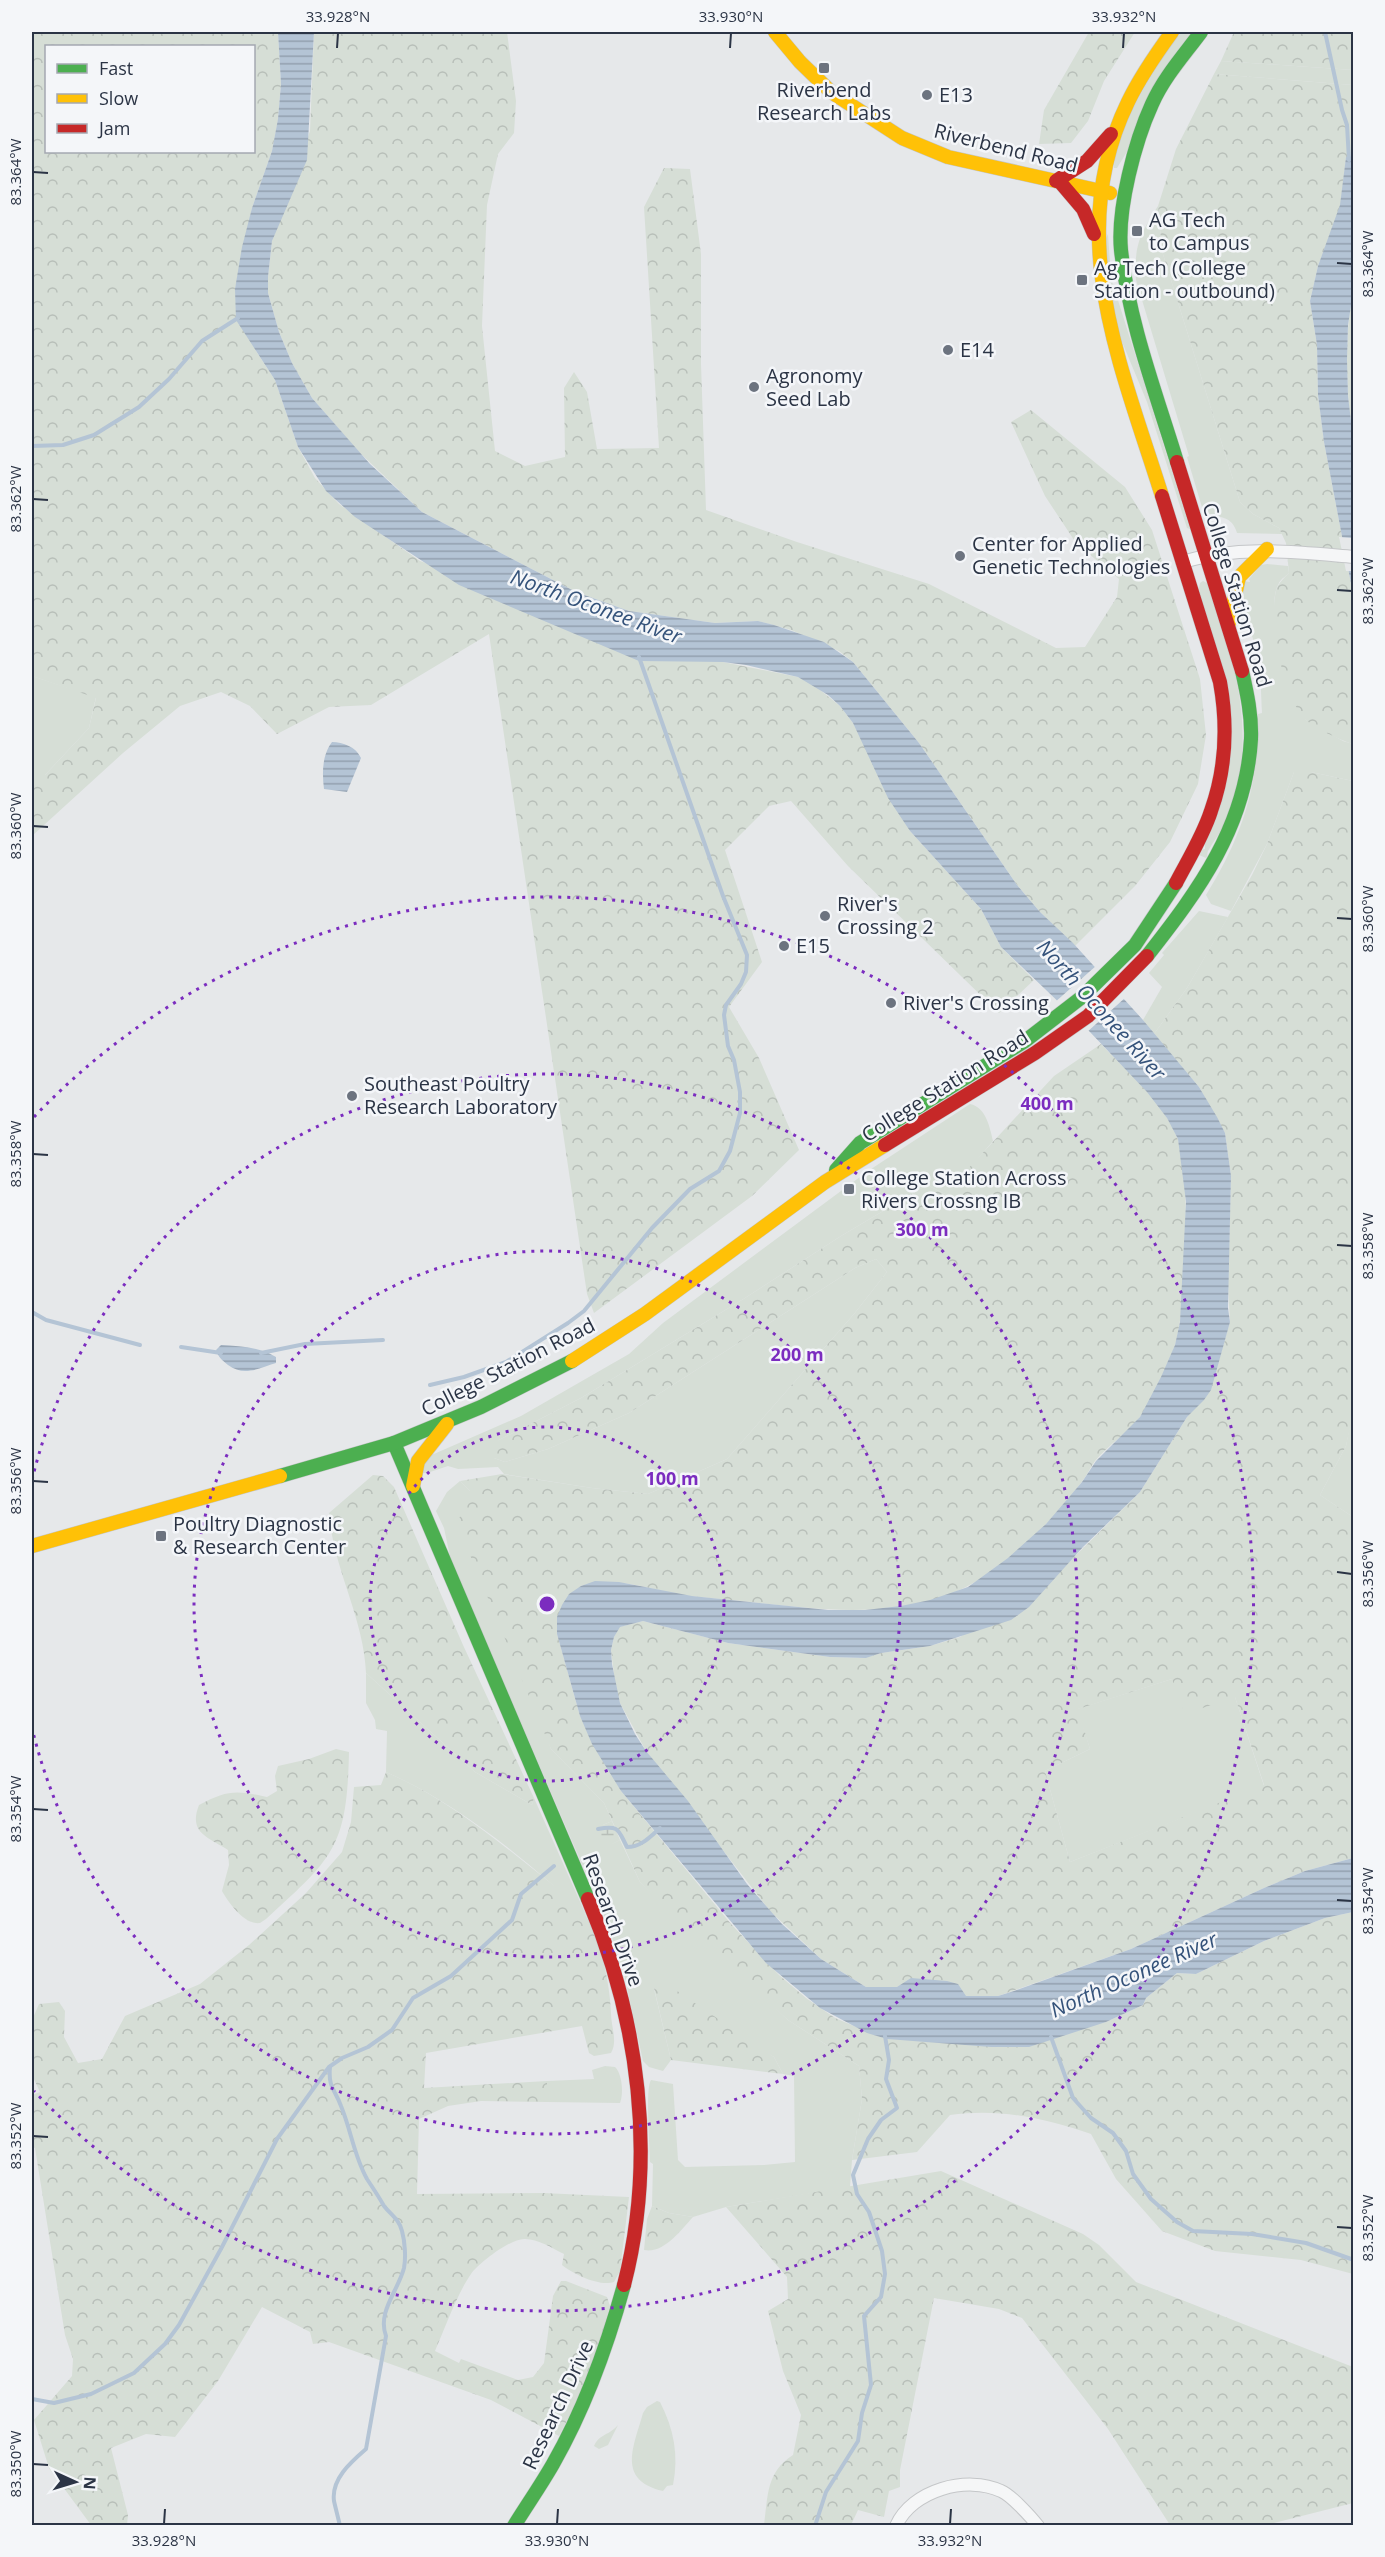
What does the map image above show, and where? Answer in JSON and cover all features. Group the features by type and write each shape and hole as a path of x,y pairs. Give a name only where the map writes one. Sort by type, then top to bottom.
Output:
{"main road":[{"name":"Riverbend Road","path":"775,32 800,62 831,92 902,138 948,157 1124,196"},
{"name":"College Station Road","path":"825,1182 860,1143 1025,1041 1082,997 1135,945 1159,913 1191,856 1211,812 1224,759 1225,710 1220,682 1109,327 1100,283 1097,241 1100,191 1118,126 1140,78 1172,32"},
{"name":"College Station Road","path":"32,1546 394,1443 450,1421 570,1362 607,1339 825,1182 1035,1053 1088,1016 1146,957 1203,882 1233,821 1242,794 1251,738 1250,708 1240,658 1205,555 1129,302 1121,248 1124,196 1133,155 1152,104 1167,76 1202,32"},
{"path":"1097,241 1083,209 1058,181 1080,169 1095,155 1118,126"},
{"path":"1228,624 1239,576 1267,549"},
{"path":"413,1489 418,1461 450,1421"},
{"name":"Research Drive","path":"394,1443 596,1918 618,1983 637,2076 640,2114 638,2196 632,2251 623,2295 609,2344 590,2394 540,2488 514,2526"}],"street":[{"path":"1182,562 1205,555 1267,549 1353,557"},
{"path":"897,2526 900,2518 920,2500 948,2486 974,2485 1002,2491 1038,2526"}],"green space":[{"path":"32,32 278,32 281,84 278,120 272,151 252,208 235,289 256,351 275,380 298,447 315,478 339,504 420,561 723,662 798,677 814,685 840,706 853,723 910,831 981,909 1001,947 1034,980 999,1013 848,866 791,801 769,806 725,850 762,962 729,1007 759,1058 799,1150 752,1196 594,1313 587,1294 489,634 371,705 329,707 277,734 250,706 221,692 180,706 123,753 32,836 32,768 45,775 89,728 96,698 32,676"},
{"path":"314,32 507,32 516,101 514,133 498,154 487,205 482,326 495,451 525,466 565,457 564,388 574,372 587,392 597,449 659,448 644,207 664,168 690,169 701,254 701,364 706,510 929,584 1056,648 1085,647 1117,597 1119,579 1076,543 1045,496 1011,422 1031,410 1125,487 1152,530 1200,679 1206,735 1198,784 1170,842 1135,886 1075,946 1040,912 1017,885 919,743 853,662 839,651 791,630 758,621 715,623 629,611 576,592 422,512 358,451 312,398 292,363 279,332 268,293 268,277 272,241 310,131"},
{"path":"1089,32 1135,32 1104,81 1088,121 1071,143 1039,144 1044,110"},
{"path":"1181,32 1193,32 1125,155 1117,168 1114,168 1121,135 1129,117 1150,78"},
{"path":"1234,32 1353,32 1353,70 1221,61"},
{"path":"1221,61 1353,70 1353,85 1214,74"},
{"path":"1214,74 1353,85 1353,156 1346,157 1341,205 1318,266 1310,301 1317,345 1318,395 1324,442 1353,594 1353,744 1341,740 1305,719 1290,694 1280,660 1274,625 1277,589 1289,573 1286,543 1279,528 1253,514 1240,502 1162,251 1158,206 1176,149"},
{"path":"1158,206 1162,251 1240,502 1253,514 1279,528 1282,534 1237,533 1228,520 1204,514 1136,280 1137,248"},
{"path":"1108,234 1111,278 1190,529 1187,528 1147,402 1120,337 1111,302 1105,240"},
{"path":"1353,287 1353,446 1347,366 1348,327"},
{"path":"1261,565 1288,566 1289,573 1280,582 1275,596 1277,630 1306,720 1343,741 1353,744 1353,781 1311,772 1294,772 1267,844 1231,911 1211,904 1206,895 1230,852 1252,786 1258,739 1258,714 1262,713 1261,685 1256,647 1244,610 1242,591 1243,581 1250,582 1249,579"},
{"path":"1203,581 1209,584 1228,644 1240,702 1243,732 1236,792 1225,823 1206,858 1199,855 1201,850 1205,849 1205,842 1227,778 1199,588"},
{"path":"32,676 96,697 89,728 44,776 32,768"},
{"path":"1294,772 1311,772 1353,781 1354,1409 1346,1446 1320,1495 1353,1517 1353,1858 1305,1871 1131,1949 998,1996 972,1997 897,1987 866,1987 821,1959 770,1911 646,1751 620,1703 611,1650 614,1637 619,1627 643,1621 728,1643 830,1657 865,1658 881,1653 930,1646 960,1637 1061,1570 1140,1492 1187,1417 1210,1390 1230,1322 1228,1285 1231,1176 1225,1133 1199,1087 1154,1034 1187,988 1252,875 1267,844","holes":["1172,1679 1185,1714 1235,1697 1264,1785 1070,1862 1045,1771 1090,1749 1078,1709"]},
{"path":"1199,911 1228,917 1187,988 1154,1034 1143,1020 1162,987 1149,973 1164,955 1162,953"},
{"path":"1101,1044 1153,1099 1177,1137 1186,1207 1183,1297 1176,1341 1151,1400 1135,1423 1095,1461 1083,1481 1050,1520 1033,1538 995,1570 974,1583 930,1601 883,1609 836,1610 689,1596 622,1583 594,1583 581,1586 557,1634 580,1716 621,1791 731,1924 779,1975 835,2018 880,2037 1106,2022 1143,2005 1146,1998 1177,1973 1196,1974 1264,1941 1325,1918 1353,1912 1353,2274 1301,2260 1215,2251 1162,2231 1116,2179 1091,2134 1056,2123 1004,2114 950,2115 917,2152 852,2160 862,2099 859,2066 788,2020 710,1952 640,1882 604,1803 551,1749 457,1524 470,1491 460,1481 502,1474 648,1494 727,1459 854,1314 887,1272 876,1259 855,1268 629,1413 548,1449 505,1462 494,1458 491,1449 499,1440 581,1398 927,1185 947,1195 965,1172 1054,1076"},
{"path":"970,1104 984,1114 993,1141 947,1195 927,1185 581,1398 499,1440 494,1458 505,1462 548,1449 629,1413 855,1268 876,1259 887,1272 854,1314 727,1459 648,1494 504,1474 498,1467 458,1469 448,1466 421,1473 427,1457 521,1416 629,1354 663,1323 868,1171"},
{"path":"1353,1409 1353,1517 1320,1495 1346,1446"},
{"path":"373,1475 383,1476 394,1487 463,1645 534,1798 532,1805 475,1772 366,1673 360,1633 336,1553 329,1513"},
{"path":"460,1481 470,1491 551,1749 604,1803 612,1821 603,1825 603,1848 620,1840 640,1882 788,2020 859,2066 862,2099 850,2187 726,2207 693,2217 669,2213 652,2206 653,2164 650,2162 648,2106 651,2080 673,2084 678,2160 685,2167 764,2165 795,2162 794,2076 783,2074 774,2057 654,1989 671,2060 663,2071 649,2067 643,2061 624,1973 607,1922 451,1561 444,1528 436,1511 447,1492"},
{"path":"366,1673 475,1772 532,1805 534,1798 586,1915 541,1874 492,1835 440,1800 386,1772 387,1731 376,1729 375,1720 366,1703"},
{"path":"1172,1679 1235,1697 1264,1786 1070,1862 1045,1771 1090,1749 1077,1709"},
{"path":"336,1749 349,1752 348,1784 340,1830 332,1848 322,1864 266,1919 260,1923 248,1921 233,1907 222,1891 229,1865 228,1850 207,1837 198,1828 196,1814 199,1805 217,1796 239,1792 267,1797 277,1791 275,1776 278,1766 309,1759"},
{"path":"386,1772 428,1793 524,1861 578,1906 586,1916 596,1938 609,1989 614,2039 611,2053 594,2056 589,2053 582,2026 426,2053 424,2088 547,2081 547,2102 481,2101 448,2106 419,2119 417,2194 543,2193 629,2197 620,2271 614,2282 602,2283 573,2272 562,2265 564,2254 540,2242 525,2239 512,2242 488,2258 471,2274 456,2301 435,2351 459,2363 461,2359 518,2380 533,2377 544,2363 553,2296 561,2281 566,2281 607,2297 610,2306 590,2376 559,2436 491,2400 329,2342 313,2344 310,2332 262,2307 218,2381 175,2437 146,2434 111,2448 128,2515 127,2525 91,2525 49,2468 34,2420 72,2376 73,2359 65,2335 35,2148 32,2147 32,2095 40,2092 32,2075 32,2020 39,2004 59,2002 65,2011 64,2037 78,2063 102,2059 125,2016 200,1984 249,1945 306,1893 342,1852 351,1822 354,1787 381,1785"},
{"path":"612,1821 620,1840 603,1849 598,1843 596,1833 603,1825"},
{"path":"664,1982 774,2057 783,2074 671,2060 654,1988"},
{"path":"605,2066 615,2067 619,2074 622,2089 620,2103 547,2102 547,2081 594,2079 592,2070"},
{"path":"941,2171 1083,2234 1099,2245 1136,2282 1353,2367 1353,2503 1266,2525 1170,2525 1108,2429 1022,2318 999,2309 934,2298 900,2470 900,2487 889,2491 884,2517 858,2510 851,2525 764,2525 770,2485 778,2469 793,2455 801,2415 783,2371 768,2311 788,2299 787,2277 726,2207"},
{"path":"652,2206 669,2213 693,2217 665,2245 644,2250 647,2219"},
{"path":"657,2401 660,2402 669,2422 675,2453 673,2485 667,2486 663,2491 648,2486 639,2479 632,2460 643,2413 647,2407"},
{"path":"618,2425 608,2445 599,2449 594,2446 599,2439"}],"water":[{"name":"North Oconee River","path":"278,32 314,32 307,160 272,241 268,277 268,293 279,332 292,363 312,398 370,464 422,512 576,592 629,611 715,623 758,621 774,625 824,642 853,662 919,743 1017,885 1143,1020 1199,1087 1225,1133 1231,1176 1228,1308 1230,1322 1211,1390 1187,1417 1140,1492 1083,1547 1029,1607 1011,1620 930,1646 881,1653 866,1658 830,1657 728,1643 643,1621 620,1627 614,1637 611,1650 612,1664 620,1703 635,1734 646,1751 688,1801 747,1884 782,1924 821,1959 866,1987 897,1987 911,1978 958,1984 966,1996 998,1996 1131,1949 1305,1871 1353,1858 1353,1912 1325,1918 1264,1941 1196,1974 1177,1973 1146,1998 1143,2005 1106,2022 1029,2047 991,2047 887,2039 867,2033 820,2008 766,1963 621,1791 592,1744 580,1716 557,1634 557,1617 562,1605 569,1594 581,1586 595,1581 619,1582 692,1596 828,1610 865,1610 901,1606 930,1600 968,1587 1008,1558 1046,1524 1082,1482 1096,1461 1140,1417 1175,1345 1180,1322 1186,1202 1178,1139 1167,1118 1147,1092 1090,1032 1001,947 981,909 910,831 888,798 853,723 828,695 798,677 746,665 723,662 639,661 459,585 355,517 326,491 298,447 275,380 236,320 235,289 242,247 252,208 272,151 278,119 281,84"},
{"path":"1353,156 1354,287 1348,325 1347,360 1348,396 1354,446 1353,594 1324,442 1318,395 1317,345 1310,301 1318,266 1340,205 1346,157"},
{"path":"332,742 349,746 361,758 347,792 324,789 324,764 326,753"},
{"path":"221,1345 257,1349 276,1357 276,1363 246,1371 234,1369 218,1355 216,1350"}],"pier":[{"path":"1339,537 1353,538 1353,571 1346,571"},
{"path":"1097,965 1126,997 1086,1033 1054,1003"}],"waterway":[{"path":"1325,32 1347,125 1349,160"},
{"path":"32,446 63,445 94,435 139,407 169,379 202,341 238,318"},
{"path":"430,1385 464,1377 506,1362 584,1311 652,1228 690,1189 719,1171 730,1151 740,1113 740,1092 734,1060 728,1046 724,1015 726,1005 741,984 746,972 747,955 723,896 639,657"},
{"path":"32,1312 46,1320 140,1345"},
{"path":"261,1353 305,1344 383,1340"},
{"path":"181,1347 221,1353"},
{"path":"598,1829 614,1828 622,1836 627,1847 632,1847 649,1838 660,1828"},
{"path":"32,2399 54,2403 91,2394 134,2373 165,2344 179,2325 222,2247 277,2139 329,2067 342,2058 368,2047 392,2030 413,1998 451,1976 512,1920 521,1894 554,1866"},
{"path":"815,2526 826,2492 858,2441 862,2413 871,2385 864,2316 881,2297 885,2274 882,2251 869,2212 857,2194 853,2175 868,2139 881,2120 897,2108 886,2079 889,2060 885,2036"},
{"path":"1051,2037 1073,2098 1091,2118 1113,2133 1126,2151 1133,2174 1151,2199 1177,2222 1193,2231 1252,2234 1306,2243 1354,2260"},
{"path":"330,2067 331,2084 339,2100 359,2161 384,2206 401,2227 405,2255 404,2268 384,2318 386,2336 366,2449 343,2472 334,2493 340,2526"}],"traffic: fast":[{"path":"1177,462 1130,304 1120,233 1129,176 1139,137 1152,104 1162,85 1201,32"},
{"path":"1147,956 1184,906 1217,855 1240,800 1251,739 1250,713 1242,671"},
{"path":"836,1170 860,1143 1025,1041 1082,997 1135,945 1176,883"},
{"path":"280,1476 394,1443 481,1407 572,1361"},
{"path":"394,1443 588,1899"},
{"path":"514,2526 565,2443 603,2354 624,2285"}],"traffic: slow":[{"path":"775,32 800,62 831,92 902,138 948,157 1110,193"},
{"path":"1162,496 1130,398 1105,300 1099,251 1100,201 1109,152 1128,102 1148,66 1172,32"},
{"path":"1229,623 1239,577 1267,549"},
{"path":"572,1361 645,1314 825,1182 885,1145"},
{"path":"413,1486 418,1461 447,1424"},
{"path":"32,1546 280,1476"}],"traffic: jam":[{"path":"1056,181 1087,161 1111,134"},
{"path":"1060,182 1083,209 1094,234"},
{"path":"1177,462 1242,671"},
{"path":"1162,496 1220,682 1225,731 1223,763 1211,811 1204,830 1176,883"},
{"path":"885,1145 1035,1053 1088,1016 1147,956"},
{"path":"588,1899 606,1945 620,1992 631,2041 638,2089 641,2139 639,2188 634,2237 624,2285"}],"place":[{"name":"Riverbend Research Labs","path":"824,68"},
{"name":"E13","path":"927,95"},
{"name":"AG Tech to Campus","path":"1137,231"},
{"name":"Ag Tech (College Station - outbound)","path":"1082,280"},
{"name":"E14","path":"948,350"},
{"name":"Agronomy Seed Lab","path":"754,387"},
{"name":"Center for Applied Genetic Technologies","path":"960,556"},
{"name":"River's Crossing 2","path":"825,916"},
{"name":"E15","path":"784,946"},
{"name":"River's Crossing","path":"891,1003"},
{"name":"Southeast Poultry Research Laboratory","path":"352,1096"},
{"name":"College Station Across Rivers Crossng IB","path":"849,1189"},
{"name":"Poultry Diagnostic & Research Center","path":"161,1536"}]}
